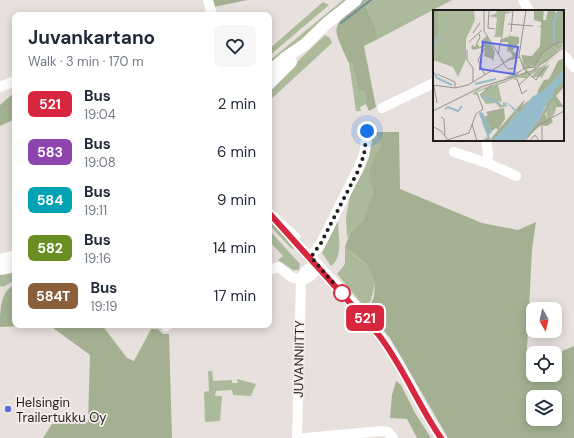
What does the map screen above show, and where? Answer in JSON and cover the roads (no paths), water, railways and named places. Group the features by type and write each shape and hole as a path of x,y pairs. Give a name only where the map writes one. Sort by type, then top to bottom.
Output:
{"main road":[{"path":"272,69 304,45 356,0"},
{"path":"272,81 290,64 304,45"},
{"path":"0,260 12,257"},
{"path":"0,269 12,267"}],"street":[{"path":"208,0 211,12"},
{"path":"523,0 528,10"},
{"path":"564,56 574,67"},
{"path":"0,87 12,82"},
{"path":"382,108 433,83"},
{"path":"272,269 279,268 291,277 301,280 303,273 314,261 321,243 358,171 364,155 367,131"},
{"path":"486,141 488,153 487,163"},
{"path":"454,152 487,163 516,176"},
{"path":"272,216 289,234 300,240 314,261 392,352 428,418 441,438"},
{"name":"JUVANNIITTY","path":"297,438 301,280"},
{"path":"305,438 382,430 388,432 393,438"}],"waterway":[{"path":"341,23 371,0"}],"place":[{"name":"Helsingin Trailertukku Oy","path":"8,409"}]}
